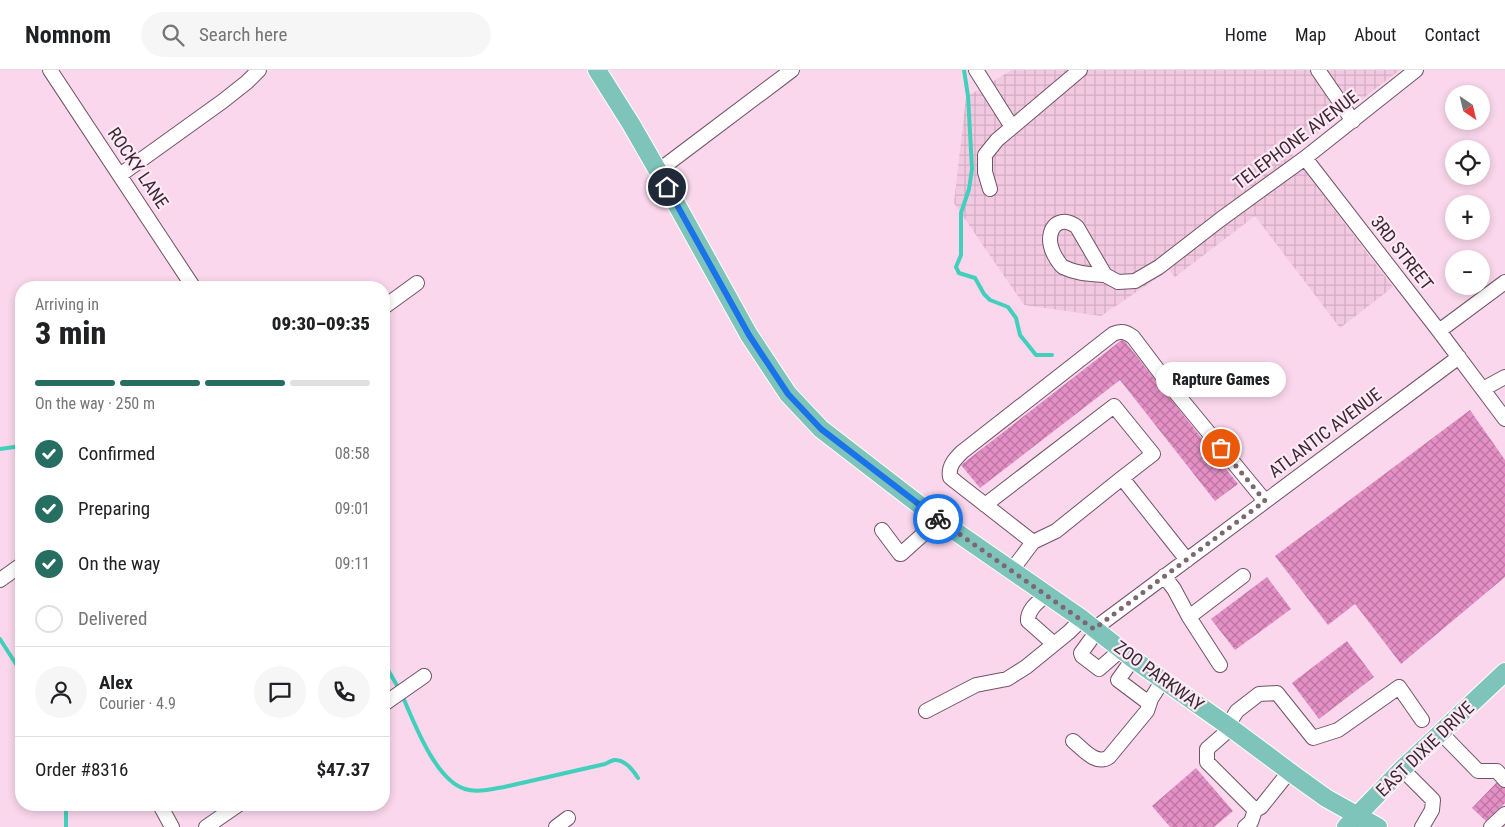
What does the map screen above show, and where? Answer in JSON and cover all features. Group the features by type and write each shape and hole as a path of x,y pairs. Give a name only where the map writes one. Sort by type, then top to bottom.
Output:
{"main road":[{"name":"ZOO PARKWAY","path":"597,70 658,171 749,335 788,394 821,429 939,520 1091,626 1326,798 1352,821 1378,827"},
{"name":"EAST DIXIE DRIVE","path":"1352,821 1402,769 1505,672"}],"street":[{"name":"ROCKY LANE","path":"50,70 189,281"},
{"path":"120,175 223,101 259,70"},
{"path":"658,171 792,70"},
{"path":"976,70 1012,127"},
{"path":"990,189 985,172 985,155 997,140 1080,70"},
{"path":"1318,70 1353,121"},
{"name":"TELEPHONE AVENUE","path":"1105,275 1118,282 1135,281 1159,267 1353,121 1407,73"},
{"name":"3RD STREET","path":"1305,158 1505,418"},
{"path":"1439,331 1505,282"},
{"path":"390,303 417,283"},
{"path":"1033,542 950,477 951,467 955,460 1113,334 1120,331 1128,333 1133,337 1179,397 1265,501"},
{"name":"ATLANTIC AVENUE","path":"1091,626 1186,560 1459,357"},
{"path":"1482,389 1505,377"},
{"path":"985,505 1114,406 1154,454 1056,531 1033,542 1012,570"},
{"path":"1122,478 1186,560"},
{"path":"882,530 900,554 902,554 939,520"},
{"path":"0,580 15,569"},
{"path":"1164,576 1174,589 1189,617 1220,665"},
{"path":"1189,617 1243,576"},
{"path":"1046,596 1031,610 1027,617 1028,621 1054,644"},
{"path":"926,711 976,685 1007,679 1026,667 1069,632 1091,626"},
{"path":"1091,626 1082,656 1099,669 1127,654"},
{"path":"1127,654 1118,680 1146,701 1151,699"},
{"path":"390,700 424,676"},
{"path":"1074,741 1096,759 1106,759 1147,711 1151,699 1163,680"},
{"path":"1255,810 1206,762 1207,749 1229,727 1237,711 1259,694 1277,692 1313,738 1338,730 1400,687 1422,720"},
{"path":"1441,733 1478,771 1497,771 1505,780"},
{"path":"1402,769 1433,800 1432,810 1422,827"},
{"path":"1245,827 1251,822 1255,810 1261,807 1289,772"},
{"path":"163,811 172,827"},
{"path":"206,827 229,811"},
{"path":"1492,827 1505,814"},
{"path":"556,827 568,818"}],"shaded area":[{"path":"1012,70 1400,70 1291,153 1393,287 1340,328 1255,216 1175,277 1169,270 1101,316 1024,305 954,203 966,97"}],"building":[{"path":"1123,339 1238,484 1215,501 1120,380 980,488 961,465"},
{"path":"1470,410 1505,460 1505,577 1401,664 1355,604 1328,625 1275,556"},
{"path":"1267,577 1291,609 1235,650 1211,619"},
{"path":"1347,641 1374,677 1319,719 1292,683"},
{"path":"1196,768 1233,811 1214,827 1170,827 1152,806"},
{"path":"1498,781 1505,788 1505,803 1487,822 1472,808"}],"waterway":[{"path":"964,70 968,96 972,169 969,189 961,213 961,255 956,267 959,273 975,278 984,294 990,300 1008,307 1016,318 1020,335 1036,355 1052,355"},
{"path":"0,449 15,447"},
{"path":"0,639 15,663"},
{"path":"390,673 399,689"},
{"path":"402,695 419,734 435,762 444,774 454,783 465,789 490,790 605,764 614,760 625,763 638,778"},
{"path":"66,811 66,827"}],"way so far":[{"path":"938,519 1094,629 1265,501 1221,448"}],"place":[{"name":"Rapture Games","path":"1221,448"}],"route":[{"path":"667,187 749,335 788,394 821,429 938,519"}]}
